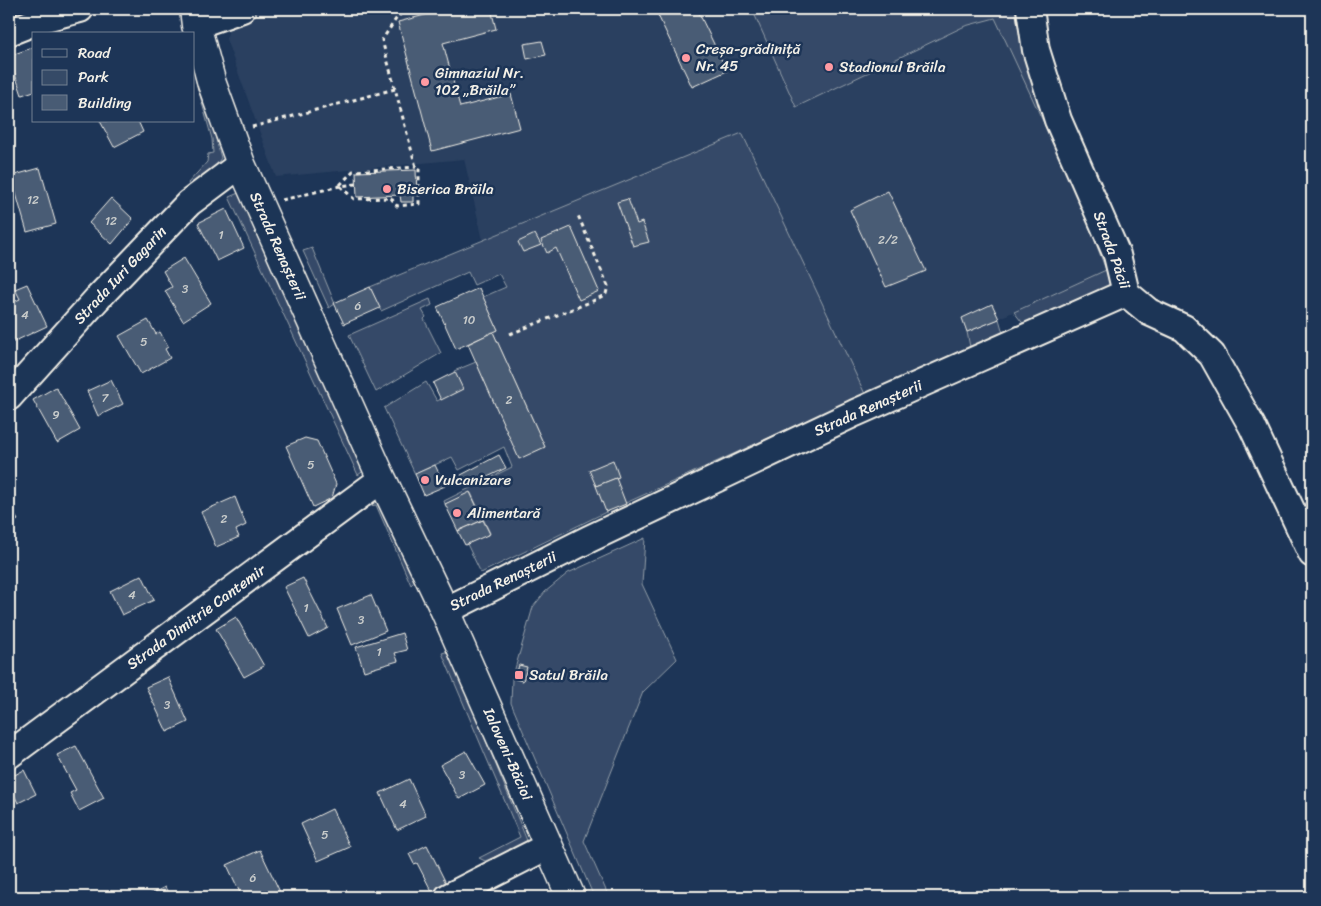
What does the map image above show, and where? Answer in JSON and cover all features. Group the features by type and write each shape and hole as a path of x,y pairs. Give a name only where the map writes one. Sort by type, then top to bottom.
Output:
{"main road":[{"name":"Strada Renașterii","path":"195,17 212,84 241,164 382,480 445,611"},
{"name":"Ialoveni-Băcioi","path":"445,611 571,897"}],"street":[{"path":"9,32 42,19 80,9"},
{"path":"195,17 242,9"},
{"name":"Strada Păcii","path":"1030,9 1036,50 1058,120 1117,254 1126,293 1149,312 1184,328 1212,355 1252,426 1312,554"},
{"name":"Strada Iuri Gagarin","path":"9,397 96,299 189,203 241,164"},
{"name":"Strada Renașterii","path":"445,611 589,539 855,413 1126,293"},
{"name":"Strada Dimitrie Cantemir","path":"9,755 382,480"},
{"path":"448,897 548,846"}],"path":[{"path":"340,186 354,199 391,198 397,206 419,204 419,169 416,166 382,40 405,9"},
{"path":"252,128 395,89"},
{"path":"340,186 353,171 416,166"},
{"path":"260,207 291,197 357,184"},
{"path":"510,334 606,294 608,286 577,213"}],"shaded area":[{"path":"268,9 752,9 796,107 965,26 995,17 1080,201 1107,270 968,332 970,347 865,394 742,134 483,240 464,159 276,177 226,39 230,26 243,18"}],"green space":[{"name":"Stadionul Brăila","path":"752,9 1023,9 1114,268 1112,284 1101,293 1025,326 1014,312 1106,270 1080,201 995,18 965,26 796,107"},
{"path":"195,59 221,158 208,177 191,189 188,183 207,162 208,154 213,153 212,139 195,78"},
{"path":"742,133 865,394 606,512 481,573 467,544 490,533 471,493 445,504 444,501 512,467 504,447 459,470 452,457 415,474 384,408 426,382 437,401 462,389 454,371 476,362 519,458 545,447 493,332 498,330 483,297 506,287 499,274 474,285 468,272 381,311 370,287"},
{"path":"241,192 365,470 358,475 229,197"},
{"path":"312,248 335,304 329,308 303,251"},
{"path":"430,299 432,305 422,310 426,317 424,319 441,353 376,392 349,335"},
{"path":"999,319 1003,333 970,347 967,332"},
{"path":"379,497 418,578 411,585 376,505 364,507"},
{"path":"645,538 642,584 677,659 643,692 584,841 609,897 594,897 511,703 512,679 533,607 545,592 568,573"},
{"path":"449,651 528,843 485,861 479,858 520,837 442,653"}],"building":[{"path":"448,9 491,9 496,29 443,43 460,107 511,94 520,128 432,151 398,22"},
{"path":"655,9 697,9 727,71 692,87"},
{"path":"542,41 546,55 527,59 524,44"},
{"path":"32,48 32,92 22,95 9,56"},
{"path":"101,122 138,122 143,132 114,147"},
{"path":"40,168 56,224 27,232 11,176"},
{"name":"Biserica Brăila","path":"416,170 417,195 413,195 413,202 401,202 400,195 357,197 356,172"},
{"path":"888,191 926,271 886,287 850,210"},
{"path":"111,198 133,219 112,244 89,223"},
{"path":"628,199 637,224 642,222 649,242 633,246 617,202"},
{"path":"226,209 244,248 217,261 198,223"},
{"path":"571,227 599,291 579,300 556,248 547,253 541,240"},
{"path":"535,234 541,245 523,252 518,242"},
{"path":"184,258 211,303 183,321 165,291 172,287 163,271"},
{"path":"27,284 47,326 11,343 9,339 9,304 20,299 15,289"},
{"path":"370,287 380,308 344,324 334,303"},
{"path":"479,288 498,330 456,349 437,307"},
{"path":"992,304 999,319 967,332 962,318"},
{"path":"148,320 156,334 160,332 168,347 165,349 170,358 141,374 119,336"},
{"path":"493,332 545,447 519,459 468,344"},
{"path":"455,372 463,389 441,400 433,383"},
{"path":"111,380 123,404 98,416 87,391"},
{"path":"56,387 80,430 57,443 33,400"},
{"path":"305,438 317,441 336,484 332,498 313,507 286,446"},
{"path":"499,455 506,468 467,487 461,475"},
{"path":"613,460 619,477 596,486 589,470"},
{"path":"435,465 445,486 424,495 415,474"},
{"path":"616,478 626,504 606,512 596,486"},
{"path":"470,492 483,520 458,531 445,504"},
{"path":"235,497 246,525 236,530 239,537 216,547 201,512"},
{"path":"9,506 18,520 9,525"},
{"path":"483,520 490,534 465,545 458,531"},
{"path":"142,575 154,600 122,615 110,591"},
{"path":"303,578 328,628 309,638 284,587"},
{"path":"371,595 386,631 352,645 337,609"},
{"path":"236,617 264,666 244,677 216,629"},
{"path":"402,633 407,650 395,653 398,661 364,671 356,647"},
{"path":"519,665 527,667 523,681 515,679"},
{"path":"168,677 188,722 167,732 146,687"},
{"path":"76,746 104,798 79,811 70,793 76,790 57,755"},
{"path":"466,751 485,785 459,799 440,765"},
{"path":"24,770 36,794 18,803 9,784 9,778"},
{"path":"409,779 426,816 397,830 380,793"},
{"path":"332,809 350,847 318,861 301,824"},
{"path":"427,845 447,885 432,892 417,863 414,864 409,854"},
{"path":"260,850 280,892 268,897 242,897 227,865"},
{"path":"165,887 170,897 145,897"}],"place":[{"name":"Creșa-grădiniță Nr. 45","path":"686,58"},
{"name":"Stadionul Brăila","path":"829,67"},
{"name":"Gimnaziul Nr. 102 „Brăila”","path":"425,82"},
{"name":"Biserica Brăila","path":"387,189"},
{"name":"Vulcanizare","path":"425,480"},
{"name":"Alimentară","path":"457,513"},
{"name":"Satul Brăila","path":"519,675"}]}
